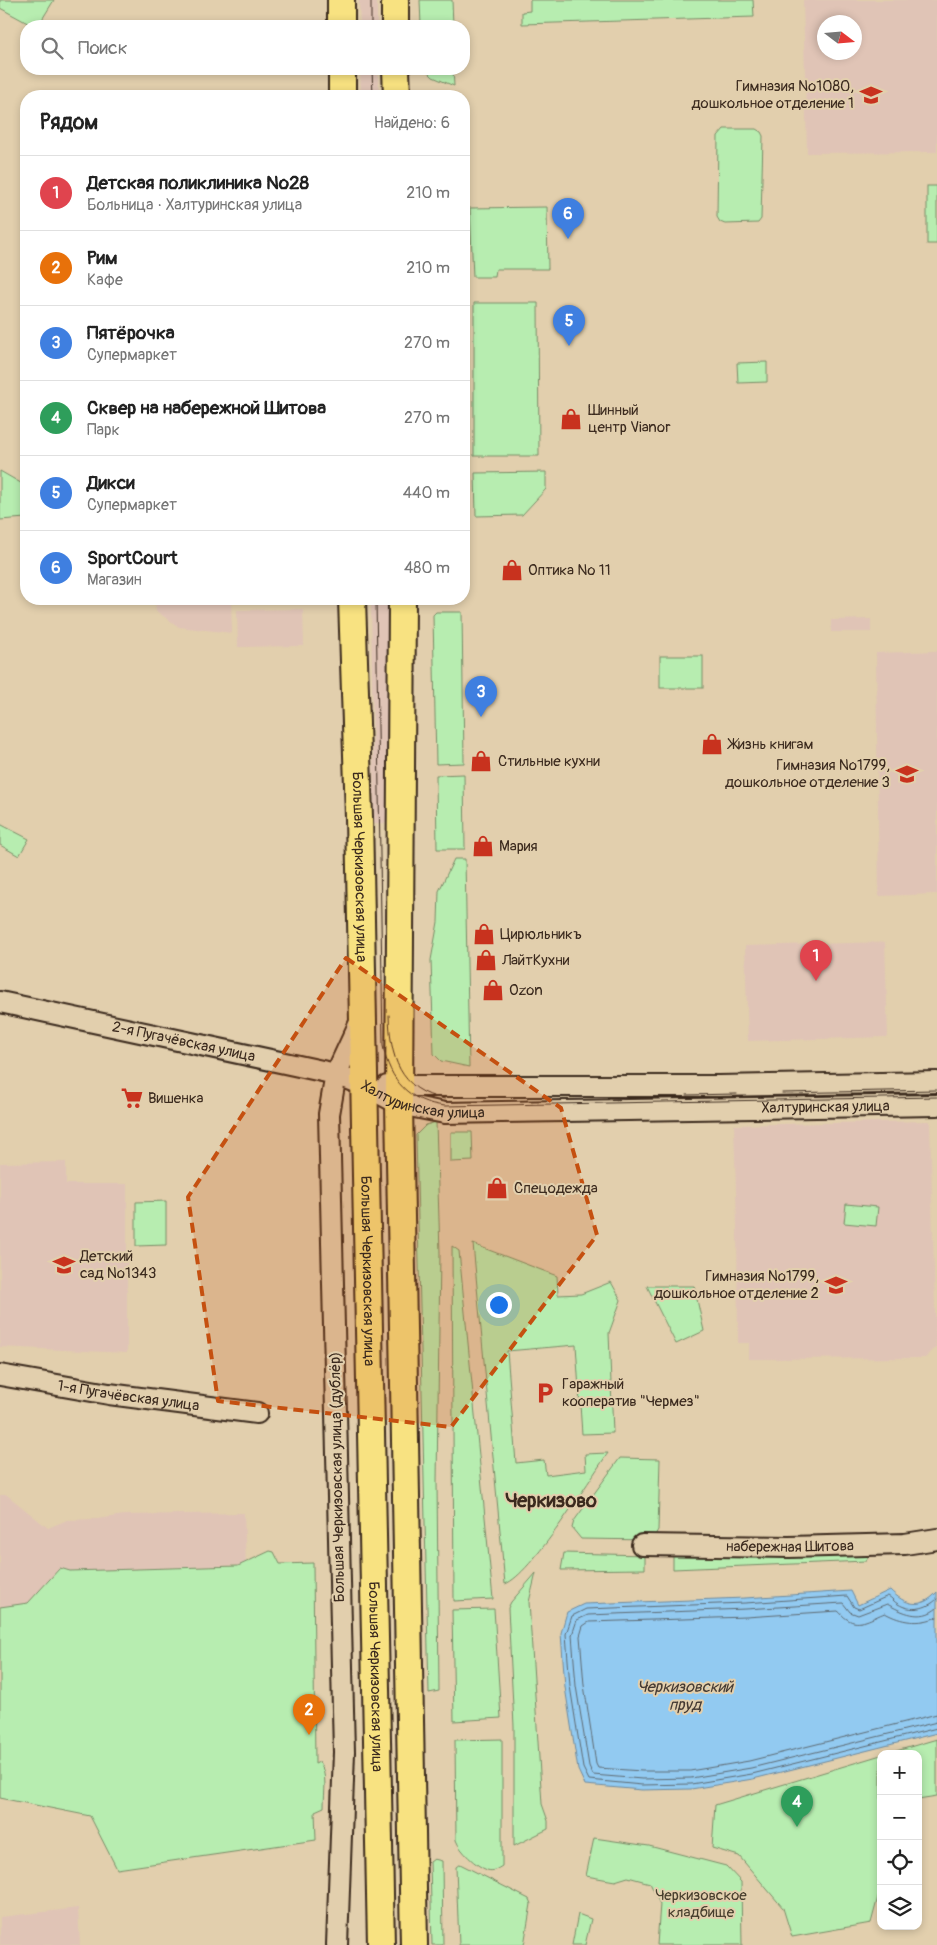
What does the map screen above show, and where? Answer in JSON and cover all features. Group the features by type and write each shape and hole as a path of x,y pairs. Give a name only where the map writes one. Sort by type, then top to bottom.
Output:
{"main road":[{"path":"341,0 341,20"},
{"path":"395,0 395,20"},
{"path":"342,75 342,90"},
{"path":"396,75 397,90"},
{"name":"Большая Черкизовская улица","path":"352,605 363,1016 381,1945"},
{"path":"402,605 399,1095 414,1945"}],"street":[{"name":"2-я Пугачёвская улица","path":"0,1002 336,1074 364,1085"},
{"name":"Большая Черкизовская улица (дублёр)","path":"337,1945 344,1752 329,1114 336,1074 363,1016"},
{"name":"Халтуринская улица","path":"399,1095 576,1085 607,1087 937,1082"},
{"name":"Халтуринская улица","path":"364,1085 399,1095 445,1113 937,1105"},
{"name":"1-я Пугачёвская улица","path":"0,1375 109,1394 257,1413"},
{"name":"набережная Шитова","path":"642,1545 789,1547 928,1541"}],"highlighted area":[{"path":"346,958 561,1108 597,1235 451,1427 218,1401 188,1197"}],"shaded area":[{"path":"359,0 377,0 377,20 360,20"},
{"name":"Гимназия №1080, дошкольное отделение 1","path":"803,0 937,0 937,152 807,153"},
{"path":"360,75 378,75 379,90 361,90"},
{"path":"156,605 231,605 232,633 179,627 156,611"},
{"path":"371,605 390,605 391,823 374,824"},
{"path":"303,609 304,646 238,647 237,610"},
{"path":"871,619 871,632 831,632 831,620"},
{"name":"Гимназия №1799, дошкольное отделение 3","path":"937,651 937,894 879,896 876,653"},
{"path":"885,942 888,1037 748,1041 745,946"},
{"name":"Гимназия №1799, дошкольное отделение 2","path":"930,1121 936,1347 925,1358 749,1359 749,1343 738,1343 734,1125"},
{"name":"Детский сад №1343","path":"66,1162 66,1184 127,1184 127,1353 0,1347 0,1163"},
{"path":"0,1495 7,1495 48,1528 67,1520 97,1519 124,1515 244,1513 246,1565 70,1571 60,1568 0,1634"},
{"path":"78,1908 80,1945 0,1945 0,1917"}],"green space":[{"path":"0,0 54,0 42,20 22,20 0,8"},
{"path":"420,0 452,0 453,20 421,20"},
{"path":"530,0 753,0 754,17 522,24 522,12 530,11"},
{"path":"431,75 453,75 454,86"},
{"path":"724,129 756,129 763,136 761,219 758,223 725,224 720,222 717,217 718,136"},
{"path":"927,186 937,186 937,244 927,244"},
{"path":"547,207 548,269 496,269 495,277 473,277 470,208"},
{"path":"474,303 538,303 539,456 474,456"},
{"path":"767,362 767,382 738,383 737,363"},
{"path":"0,471 20,483 20,518 0,520"},
{"path":"546,472 546,489 522,515 476,516 475,473"},
{"path":"436,612 462,612 464,763 436,764 433,615"},
{"path":"660,656 703,656 703,688 660,688"},
{"path":"464,774 465,849 437,849 436,775"},
{"path":"0,824 29,839 19,856 0,845"},
{"path":"454,859 465,859 469,1067 441,1061 434,1054 431,960 438,922 439,891"},
{"path":"436,1122 440,1253 437,1481 439,1691 429,1693 416,1135 426,1125"},
{"path":"451,1132 472,1132 473,1161 451,1162"},
{"path":"166,1201 166,1245 136,1246 136,1202"},
{"path":"846,1204 878,1207 876,1226 844,1223"},
{"path":"473,1244 557,1276 558,1295 581,1294 611,1282 621,1300 609,1333 613,1433 582,1434 576,1345 507,1351 516,1463 544,1460 546,1475 586,1470 585,1454 608,1453 544,1546 516,1577 505,1584"},
{"path":"452,1246 459,1251 493,1599 454,1601"},
{"path":"647,1286 694,1286 704,1331 676,1344"},
{"path":"620,1458 660,1459 658,1530 652,1540 581,1539 572,1528 574,1521"},
{"path":"270,1551 274,1552 280,1564 313,1563 315,1764 319,1762 322,1766 325,1783 324,1807 315,1811 316,1840 117,1869 90,1816 0,1798 0,1607 28,1603 60,1568 70,1571 238,1566"},
{"path":"871,1552 866,1561 673,1569 673,1555"},
{"path":"564,1553 645,1555 645,1569 561,1570"},
{"path":"536,1573 529,1602 542,1804 548,1821 548,1829 514,1846 514,1726 508,1608"},
{"path":"494,1609 501,1718 454,1721 452,1610"},
{"path":"502,1739 502,1866 489,1871 469,1858 456,1840 455,1740"},
{"path":"937,1739 937,1796 922,1798 922,1750 900,1750"},
{"path":"877,1756 877,1901 871,1923 792,1937 783,1908 739,1856 712,1848 715,1805"},
{"name":"Черкизовское кладбище","path":"594,1838 649,1846 726,1866 741,1882 742,1945 657,1945 660,1904 650,1883 628,1877 615,1881 586,1876"},
{"path":"434,1859 442,1861 443,1945 432,1945 430,1862"},
{"path":"460,1864 529,1899 531,1904 524,1945 459,1945 456,1867"},
{"path":"578,1914 591,1919 585,1945 572,1945"}],"water":[{"name":"Черкизовский пруд","path":"890,1590 901,1599 913,1603 925,1601 937,1592 937,1733 753,1779 691,1789 642,1790 585,1785 578,1770 565,1687 561,1633 567,1612 584,1604 745,1598 851,1591 858,1605"}],"tram line":[{"path":"371,0 371,20"},
{"path":"372,75 373,90"},
{"path":"376,605 383,1046 391,1070 403,1088 421,1100 445,1106 937,1097"},
{"path":"389,1015 395,1057 407,1080 429,1095 445,1099"},
{"path":"782,1093 937,1090"},
{"path":"687,1095 737,1094"}],"place":[{"name":"Гимназия №1080, дошкольное отделение 1","path":"871,95"},
{"name":"SportCourt","path":"568,239"},
{"name":"Дикси","path":"569,346"},
{"name":"Шинный центр Vianor","path":"571,419"},
{"name":"Оптика № 11","path":"512,570"},
{"name":"Пятёрочка","path":"481,717"},
{"name":"Жизнь книгам","path":"712,744"},
{"name":"Стильные кухни","path":"481,761"},
{"name":"Гимназия №1799, дошкольное отделение 3","path":"907,774"},
{"name":"Мария","path":"483,846"},
{"name":"Цирюльникъ","path":"484,934"},
{"name":"ЛайтКухни","path":"486,960"},
{"name":"Детская поликлиника №28","path":"816,981"},
{"name":"Ozon","path":"493,990"},
{"name":"Вишенка","path":"132,1098"},
{"name":"Спецодежда","path":"497,1188"},
{"name":"Детский сад №1343","path":"64,1265"},
{"name":"Гимназия №1799, дошкольное отделение 2","path":"836,1285"},
{"name":"Гаражный кооператив \"Чермез\"","path":"545,1393"},
{"name":"Рим","path":"309,1735"},
{"name":"Сквер на набережной Шитова","path":"797,1827"}],"district":[{"name":"Черкизово","path":"551,1500"}]}
